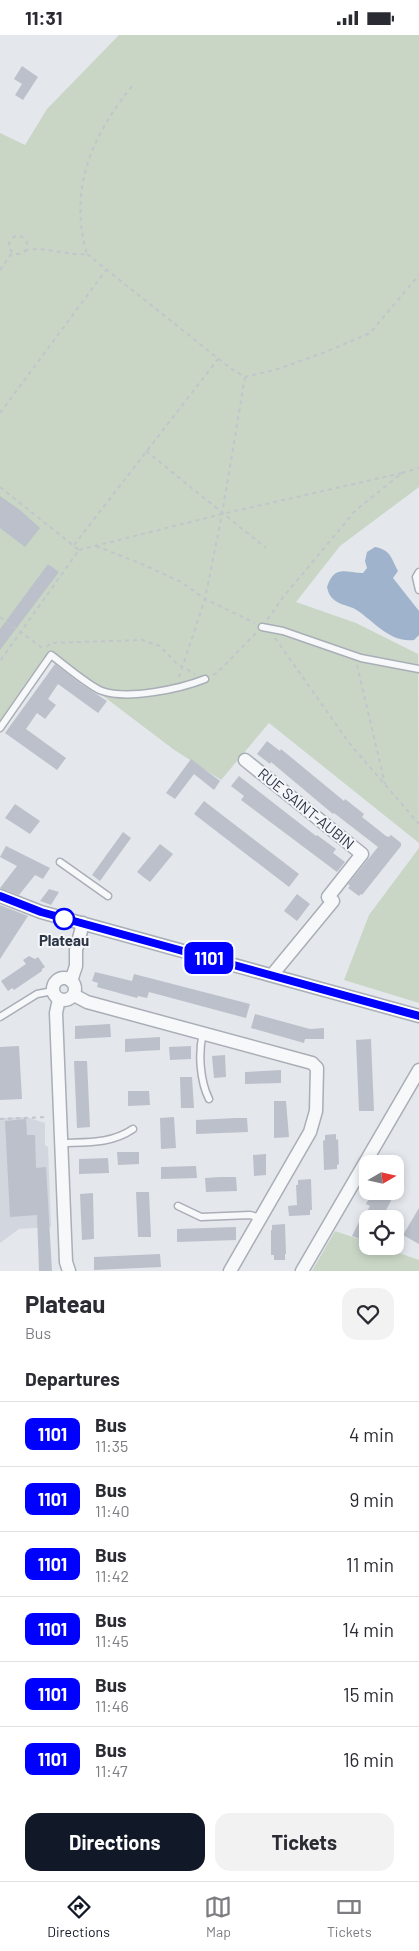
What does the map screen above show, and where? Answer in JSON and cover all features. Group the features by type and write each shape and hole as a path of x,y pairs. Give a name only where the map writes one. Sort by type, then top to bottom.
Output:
{"street":[{"name":"RUE SAINT-AUBIN","path":"245,760 362,854 328,897 333,901 272,975"},
{"path":"0,896 41,912 419,1017"},
{"path":"71,981 76,966 76,949 83,923"},
{"path":"56,995 68,1000 74,995 75,987 71,981 65,978 60,979 54,984 56,995 66,1262 69,1271"},
{"path":"74,995 87,1002 312,1063 317,1067 314,1122 310,1132 230,1271"},
{"path":"302,1271 419,1070"}],"lane":[{"path":"419,572 416,577 419,590"},
{"path":"265,627 354,655 419,669"},
{"path":"0,728 51,655 101,691 119,694 151,693 187,686 205,679"},
{"path":"60,862 108,896"},
{"path":"0,1017 37,994 56,995"},
{"path":"203,1033 201,1041 202,1074 209,1099"},
{"path":"62,1143 107,1141 120,1137 134,1129"},
{"path":"178,1206 201,1217 250,1215 261,1218"}],"path":[{"path":"133,85 106,122 94,143 86,167 82,191 81,220 86,254 245,377 278,369 314,357 370,333 419,275"},
{"path":"12,253 8,244 10,239 19,236 27,242 25,251"},
{"path":"12,253 16,255 31,248 74,255 86,254"},
{"path":"0,270 12,253"},
{"path":"0,413 106,270"},
{"path":"74,545 218,358"},
{"path":"176,688 205,599 222,514 245,377"},
{"path":"146,451 266,548"},
{"path":"0,661 79,550 419,468"},
{"path":"45,650 50,643 142,640 160,646 183,667 205,679 217,673 265,627 284,596 356,510 402,473"},
{"path":"0,487 79,550"},
{"path":"94,546 142,564 181,582 205,599 265,627 350,744 419,824"},
{"path":"0,617 51,655"},
{"path":"354,655 385,785"},
{"path":"0,1119 60,1116"}],"shaded area":[{"path":"26,1117 45,1123 45,1145 48,1147 51,1227 19,1229 0,1243 0,1118"}],"green space":[{"path":"119,35 419,35 419,487 340,546 296,602 356,623 418,654 419,843 269,723 221,780 173,749 53,658 3,731 0,729 0,133 25,145 47,109"},
{"path":"419,848 419,1003 344,980 369,915"},
{"path":"335,1231 359,1239 359,1255 404,1255 419,1260 419,1271 312,1271"}],"water":[{"path":"375,547 384,550 390,555 398,571 393,578 419,611 419,635 414,640 396,638 353,608 334,600 329,593 327,587 333,575 337,572 363,573 367,568 365,561 367,552"}],"building":[{"path":"22,66 38,77 23,100 15,95 22,84 14,79"},
{"path":"0,496 20,510 40,528 25,547 0,528"},
{"path":"48,564 59,572 0,650 0,629"},
{"path":"55,664 107,701 98,713 58,684 48,699 56,705 45,719 37,713 26,729 66,758 57,770 5,733"},
{"path":"267,741 280,751 281,749 344,801 345,799 364,814 362,817 386,836 389,837 391,835 401,843 401,846 362,895 359,896 348,888 350,886 348,884 378,847 333,814 271,762 270,764 257,754"},
{"path":"191,759 220,781 214,790 194,774 175,799 166,793"},
{"path":"239,776 316,836 336,849 333,853 345,862 337,872 241,800 244,796 231,786"},
{"path":"204,801 299,874 289,887 194,814"},
{"path":"15,804 40,821 30,834 5,818"},
{"path":"123,832 131,838 100,881 92,875"},
{"path":"160,844 173,854 150,882 137,872"},
{"path":"6,846 50,868 43,879 35,875 19,895 0,888 17,866 0,857"},
{"path":"49,889 59,892 51,905 40,901"},
{"path":"297,894 310,904 297,921 284,911"},
{"path":"0,905 28,916 0,959"},
{"path":"29,956 35,959 38,957 45,967 14,990 12,988 8,991 1,981 26,964 23,960"},
{"path":"95,972 132,981 134,974 250,1004 246,1018 149,992 147,998 138,996 137,998 97,987 98,983 92,981"},
{"path":"255,1014 310,1029 324,1028 324,1039 305,1039 304,1043 251,1028"},
{"path":"110,1024 111,1037 75,1039 75,1026"},
{"path":"160,1037 160,1050 125,1052 125,1039"},
{"path":"371,1039 374,1111 359,1111 356,1040"},
{"path":"19,1046 22,1099 0,1100 0,1047"},
{"path":"191,1046 191,1059 170,1060 169,1047"},
{"path":"225,1055 226,1077 214,1078 212,1056"},
{"path":"74,1061 87,1061 90,1127 77,1128"},
{"path":"281,1070 281,1083 245,1084 245,1072"},
{"path":"180,1077 192,1077 194,1108 181,1108"},
{"path":"128,1091 149,1091 150,1105 128,1106"},
{"path":"274,1101 286,1101 289,1137 274,1138"},
{"path":"174,1117 176,1148 161,1149 160,1118"},
{"path":"247,1118 248,1132 196,1134 196,1120"},
{"path":"26,1119 27,1135 35,1135 36,1168 46,1167 52,1271 39,1271 37,1215 10,1217 5,1121"},
{"path":"336,1134 339,1164 337,1169 324,1170 323,1140 325,1141 325,1135"},
{"path":"117,1152 139,1152 139,1164 118,1165"},
{"path":"266,1154 266,1175 254,1176 253,1155"},
{"path":"108,1158 109,1173 79,1174 79,1159"},
{"path":"196,1166 197,1178 161,1179 161,1167"},
{"path":"236,1177 237,1191 206,1192 205,1178"},
{"path":"311,1179 312,1210 310,1210 310,1215 289,1216 288,1206 297,1205 296,1185 298,1185 298,1180"},
{"path":"136,1192 149,1192 151,1237 138,1237"},
{"path":"93,1193 94,1239 82,1240 80,1194"},
{"path":"368,1200 391,1200 386,1210 368,1210 370,1206 366,1204"},
{"path":"419,1208 419,1244 404,1236"},
{"path":"359,1222 359,1239 352,1236"},
{"path":"285,1224 285,1260 274,1260 274,1255 271,1255 272,1225"},
{"path":"236,1227 236,1240 177,1242 177,1229"},
{"path":"160,1254 161,1267 94,1270 94,1257"}],"bus line":[{"name":"1101","path":"0,896 41,912 419,1016"}],"place":[{"name":"Plateau","path":"64,919"}]}
